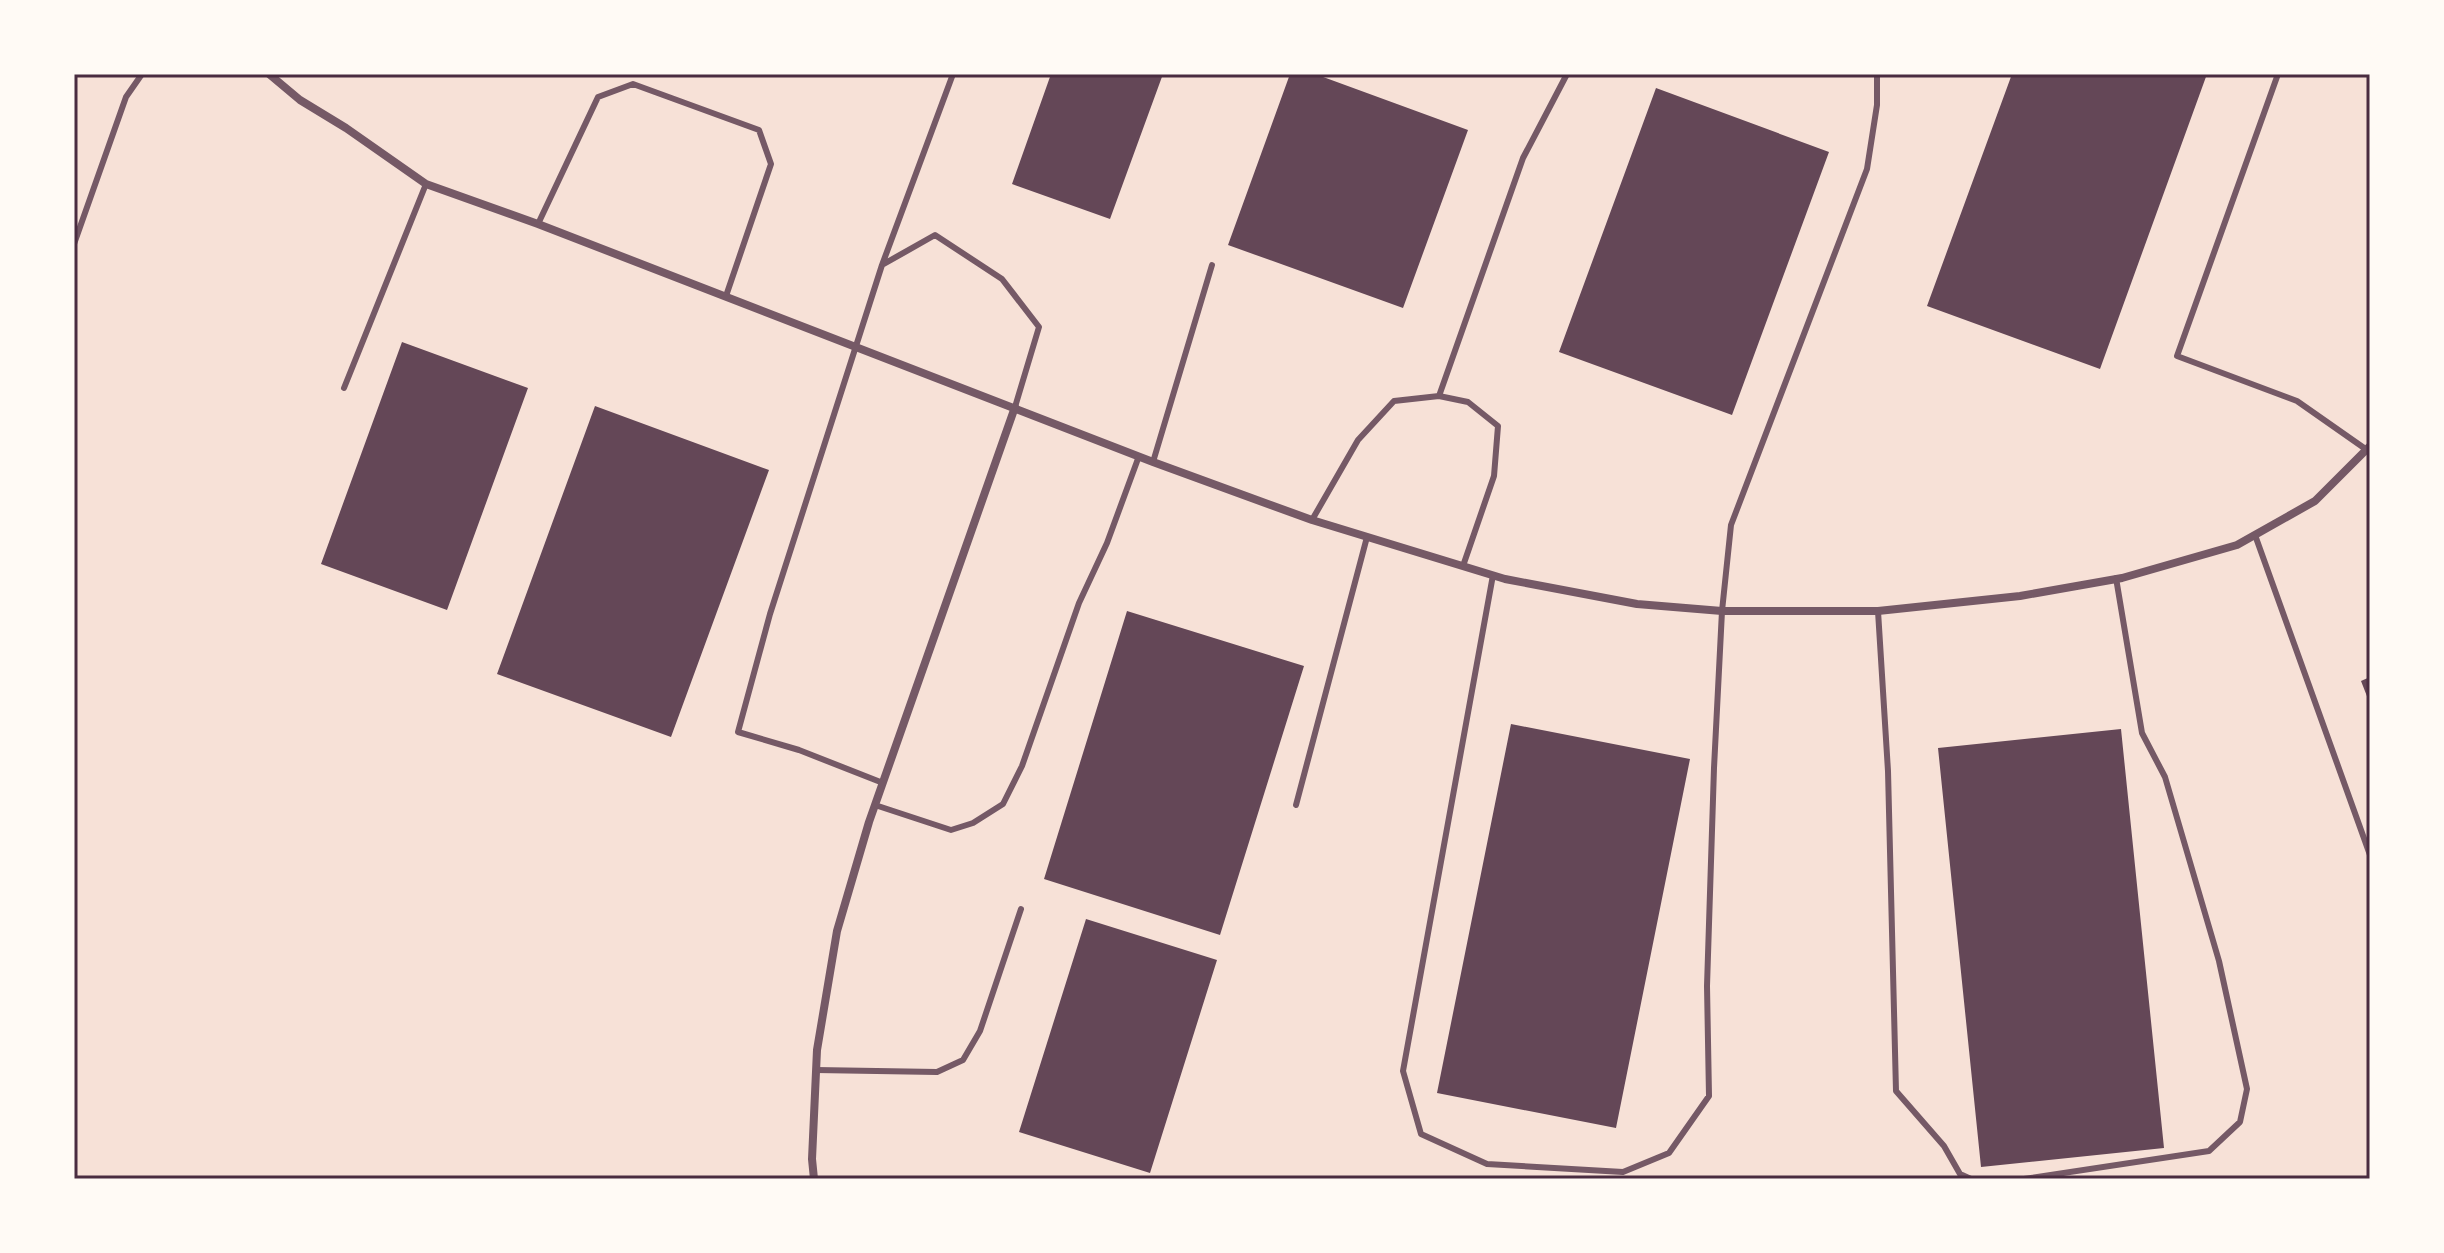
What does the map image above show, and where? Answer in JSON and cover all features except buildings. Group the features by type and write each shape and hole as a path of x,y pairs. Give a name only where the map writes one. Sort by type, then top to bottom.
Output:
{"street":[{"path":"269,74 300,100 426,184 1312,520 1493,575 1637,604 1722,611 1878,611 2020,596 2116,578 2237,545 2315,501 2368,448"},
{"path":"814,1179 812,1159 817,1050 837,931 875,805 1015,407"}],"lane":[{"path":"74,244 126,97 142,74"},
{"path":"883,783 799,750 738,732 770,614 882,265 953,74"},
{"path":"1439,396 1523,158 1567,74"},
{"path":"1493,575 1403,1071 1421,1134 1487,1164 1623,1172 1669,1153 1709,1096 1707,986 1722,611 1731,525 1867,169 1877,105 1877,74"},
{"path":"2278,74 2177,356 2297,401 2368,448"},
{"path":"538,224 598,97 633,84 759,130 771,164 726,296"},
{"path":"344,388 426,184"},
{"path":"882,265 935,235 1002,279 1039,327 1015,407"},
{"path":"1153,462 1212,265"},
{"path":"1312,520 1358,440 1394,401 1439,396 1468,402 1498,426 1494,476 1463,566"},
{"path":"875,805 951,830 973,823 1003,804 1022,766 1079,603 1107,543 1139,456"},
{"path":"2255,535 2370,855"},
{"path":"1296,805 1367,537"},
{"path":"2024,1179 2209,1151 2240,1122 2247,1089 2219,961 2182,833 2165,777 2142,733 2116,578"},
{"path":"1878,611 1888,771 1896,1091 1944,1146 1960,1174 1971,1179"},
{"path":"816,1070 937,1072 963,1060 980,1031 1021,909"}]}
